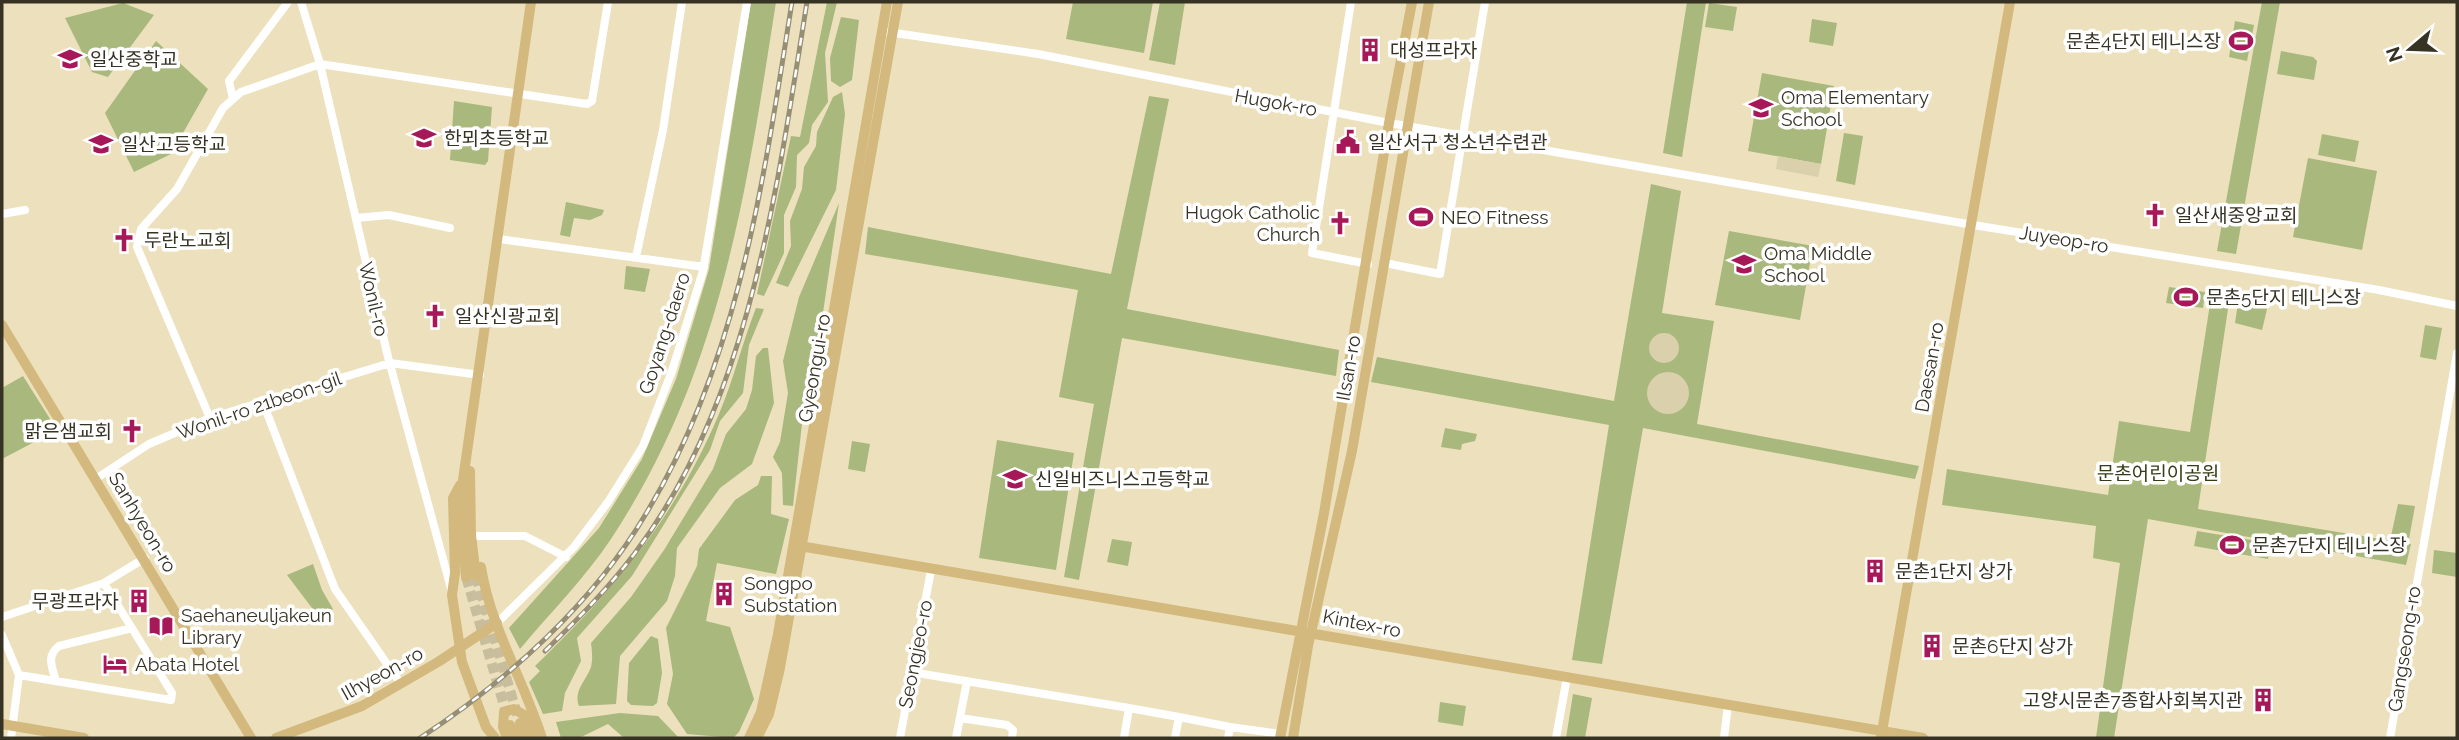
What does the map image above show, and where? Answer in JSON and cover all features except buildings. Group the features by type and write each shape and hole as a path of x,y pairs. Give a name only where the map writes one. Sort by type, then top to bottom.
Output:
{"main road":[{"path":"522,94 531,2"},
{"path":"495,738 487,733 464,668 460,646 453,595 453,498 466,480 537,2"},
{"name":"Gyeongui-ro","path":"749,738 761,712 798,546 887,2"},
{"name":"Gyeongui-ro","path":"757,738 769,714 898,2"},
{"name":"Ilsan-ro","path":"1281,736 1298,632 1324,513 1368,264 1389,123 1412,2"},
{"name":"Ilsan-ro","path":"1295,738 1311,632 1352,450 1429,2"},
{"name":"Daesan-ro","path":"1881,735 1973,225 2010,2"},
{"path":"471,577 462,534 466,480 502,240"},
{"name":"Sanhyeon-ro","path":"2,325 97,478 251,738"},
{"path":"466,480 474,492 476,536 482,573 497,623 542,738"},
{"name":"Kintex-ro","path":"798,546 1298,632 1311,632 1728,705 1881,735 1923,738"},
{"name":"Ilhyeon-ro","path":"276,738 330,720 401,684 497,623"},
{"path":"507,738 502,719 504,712 514,709 526,716 536,738"},
{"path":"516,738 515,724 527,738"},
{"path":"7,725 85,738"}],"street":[{"path":"233,99 229,81 288,2"},
{"name":"Wonil-ro","path":"301,2 320,64 390,363 453,595"},
{"path":"210,418 137,247 141,229 177,189 223,108 242,92 320,64 584,105 592,101 608,2"},
{"path":"636,257 663,130 682,2"},
{"name":"Goyang-daero","path":"497,623 566,557 608,502 643,446 672,371 704,267 747,2"},
{"path":"1351,2 1312,253 1368,264"},
{"path":"1385,263 1440,274 1485,2"},
{"name":"Hugok-ro","path":"881,31 1038,54 1389,123 1670,171"},
{"name":"Juyeop-ro","path":"1670,171 1973,225 2379,290 2457,306"},
{"path":"2,214 25,210"},
{"path":"356,218 389,215 450,228"},
{"path":"502,240 704,267"},
{"name":"Gangseong-ro","path":"2390,738 2457,354"},
{"path":"390,363 480,374"},
{"name":"Wonil-ro 21beon-gil","path":"97,478 149,444 210,418 390,363"},
{"path":"262,401 335,589 401,684"},
{"path":"476,536 525,536 566,557"},
{"path":"2,617 104,583 145,558"},
{"name":"Seongjeo-ro","path":"900,738 931,570"},
{"path":"19,676 171,700 172,693 104,583"},
{"path":"56,681 50,659 52,651 59,646 132,628"},
{"path":"2,635 19,676 7,725 11,738"},
{"path":"911,672 1281,736"},
{"path":"1556,738 1567,677"},
{"path":"956,738 967,681"},
{"path":"1724,738 1728,705"},
{"path":"1124,738 1129,708"},
{"path":"1175,738 1179,717"},
{"path":"960,718 1007,725 1013,734"},
{"path":"1228,738 1230,727"}],"green space":[{"path":"751,2 776,2 740,212 724,280 704,346 679,412 648,476 611,539 579,581 520,649 509,628 599,528 642,459 676,379 709,269"},
{"path":"827,2 837,2 825,53 828,102 812,125 809,143 797,155 796,187 784,215 784,253 764,296 757,294 791,136 800,137"},
{"path":"1073,2 1153,2 1144,53 1066,39"},
{"path":"1160,2 1185,2 1175,65 1149,60"},
{"path":"1687,2 1706,2 1682,157 1663,153"},
{"path":"2262,2 2280,2 2236,254 2217,251"},
{"path":"123,3 154,15 108,77 92,72 65,18"},
{"path":"1709,3 1737,7 1733,31 1705,27"},
{"path":"841,17 859,20 852,80 840,87 831,81 830,58"},
{"path":"1812,19 1837,23 1833,46 1809,42"},
{"name":"문촌4단지 테니스장","path":"2235,21 2254,25 2247,61 2229,57"},
{"path":"156,41 208,89 171,154 134,172 105,113"},
{"path":"2281,51 2313,57 2317,61 2314,80 2277,74"},
{"path":"1762,73 1834,86 1821,164 1748,151"},
{"path":"842,92 845,114 836,190 788,287 776,283 791,246 790,221 802,189 804,167 816,146 817,132 833,97"},
{"path":"1149,96 1169,99 1127,309 1339,350 1336,376 1122,338 1079,580 1064,577 1094,404 1059,397 1078,290 865,254 868,227 1111,274"},
{"path":"454,101 492,107 488,161 485,165 450,160"},
{"path":"1844,133 1863,136 1855,185 1836,181"},
{"path":"2322,134 2359,141 2355,162 2318,155"},
{"path":"2308,158 2377,171 2362,250 2293,237"},
{"path":"1651,184 1681,191 1662,313 1714,321 1697,424 1919,466 1915,479 1643,428 1602,664 1572,660 1609,425 1371,382 1377,357 1614,401"},
{"path":"566,202 604,210 602,215 590,220 574,218 570,237 560,235"},
{"path":"839,203 811,395 804,405 793,506 783,505 782,473 773,457 780,442 788,393 783,361 799,297"},
{"path":"1729,231 1813,246 1800,320 1715,305"},
{"path":"626,266 650,269 645,292 624,289"},
{"name":"문촌어린이공원","path":"2213,285 2231,289 2198,509 2411,544 2406,565 2148,519 2114,738 2096,738 2120,563 2093,558 2096,526 1942,505 1947,469 2108,495 2119,421 2190,432"},
{"name":"문촌5단지 테니스장","path":"2169,287 2205,292 2203,308 2166,303"},
{"path":"2239,296 2269,301 2262,330 2235,323"},
{"path":"756,308 764,309 749,345 743,393 720,421 710,450 632,576 577,638 581,661 565,693 562,711 543,714 529,682 540,671 535,666 617,579 663,518 683,486 719,414"},
{"path":"2425,325 2442,328 2436,360 2420,357"},
{"path":"763,348 768,348 774,403 752,464 720,488 677,548 675,576 667,601 620,656 616,704 579,706 579,691 592,664 591,643 631,597 664,550 713,469 726,434 746,409 752,390 756,356"},
{"path":"23,376 57,430 2,459 2,388"},
{"path":"1445,428 1477,434 1475,441 1462,444 1461,450 1441,447"},
{"path":"997,440 1074,453 1056,570 979,558"},
{"path":"852,441 870,444 865,472 848,469"},
{"path":"761,476 772,476 771,514 789,519 776,574 717,563 706,621 730,627 754,699 739,732 733,738 687,734 667,704 673,674 666,628 697,566 699,549 735,500 758,485"},
{"path":"2398,504 2415,506 2409,539 2391,536"},
{"name":"문촌7단지 테니스장","path":"2197,531 2270,543 2268,559 2194,546"},
{"path":"1112,539 1132,542 1128,566 1107,562"},
{"path":"2434,550 2457,553 2457,577 2432,573"},
{"path":"313,564 322,590 333,609 318,616 287,575"},
{"path":"651,636 658,639 662,673 657,703 653,706 631,705 627,701 629,663"},
{"path":"1573,694 1592,698 1585,738 1566,738"},
{"path":"1440,702 1466,706 1463,726 1438,722"},
{"path":"620,713 658,716 679,738 624,738 608,724 579,738 561,738 556,722"}],"sand":[{"path":"1778,156 1821,164 1818,177 1776,169"},
{"path":"1664,333 1675,337 1679,348 1675,359 1664,363 1653,359 1649,348 1653,337"},
{"path":"1668,372 1683,378 1689,393 1683,408 1668,414 1653,408 1647,393 1653,378"}],"tunnel":[{"path":"476,576 518,717"},
{"path":"466,577 508,719"}],"railway":[{"path":"420,738 485,691 575,609 625,546 679,453 705,392 744,264 771,133 792,2"},
{"path":"545,651 592,604 635,553 674,493 707,428 732,360 770,217 807,2"}],"place":[{"name":"문촌4단지 테니스장","path":"2241,41"},
{"name":"대성프라자","path":"1370,50"},
{"name":"일산중학교","path":"70,59"},
{"name":"Oma Elementary School","path":"1761,108"},
{"name":"한뫼초등학교","path":"424,138"},
{"name":"일산서구 청소년수련관","path":"1348,142"},
{"name":"일산고등학교","path":"101,144"},
{"name":"일산새중앙교회","path":"2155,215"},
{"name":"NEO Fitness","path":"1421,217"},
{"name":"Hugok Catholic Church","path":"1340,223"},
{"name":"두란노교회","path":"124,240"},
{"name":"Oma Middle School","path":"1744,264"},
{"name":"문촌5단지 테니스장","path":"2186,297"},
{"name":"일산신광교회","path":"435,316"},
{"name":"맑은샘교회","path":"132,431"},
{"name":"신일비즈니스고등학교","path":"1015,479"},
{"name":"문촌7단지 테니스장","path":"2232,545"},
{"name":"문촌1단지 상가","path":"1875,571"},
{"name":"Songpo Substation","path":"724,594"},
{"name":"무광프라자","path":"139,601"},
{"name":"Saehaneuljakeun Library","path":"161,626"},
{"name":"문촌6단지 상가","path":"1932,646"},
{"name":"Abata Hotel","path":"115,664"},
{"name":"고양시문촌7종합사회복지관","path":"2263,700"}]}
